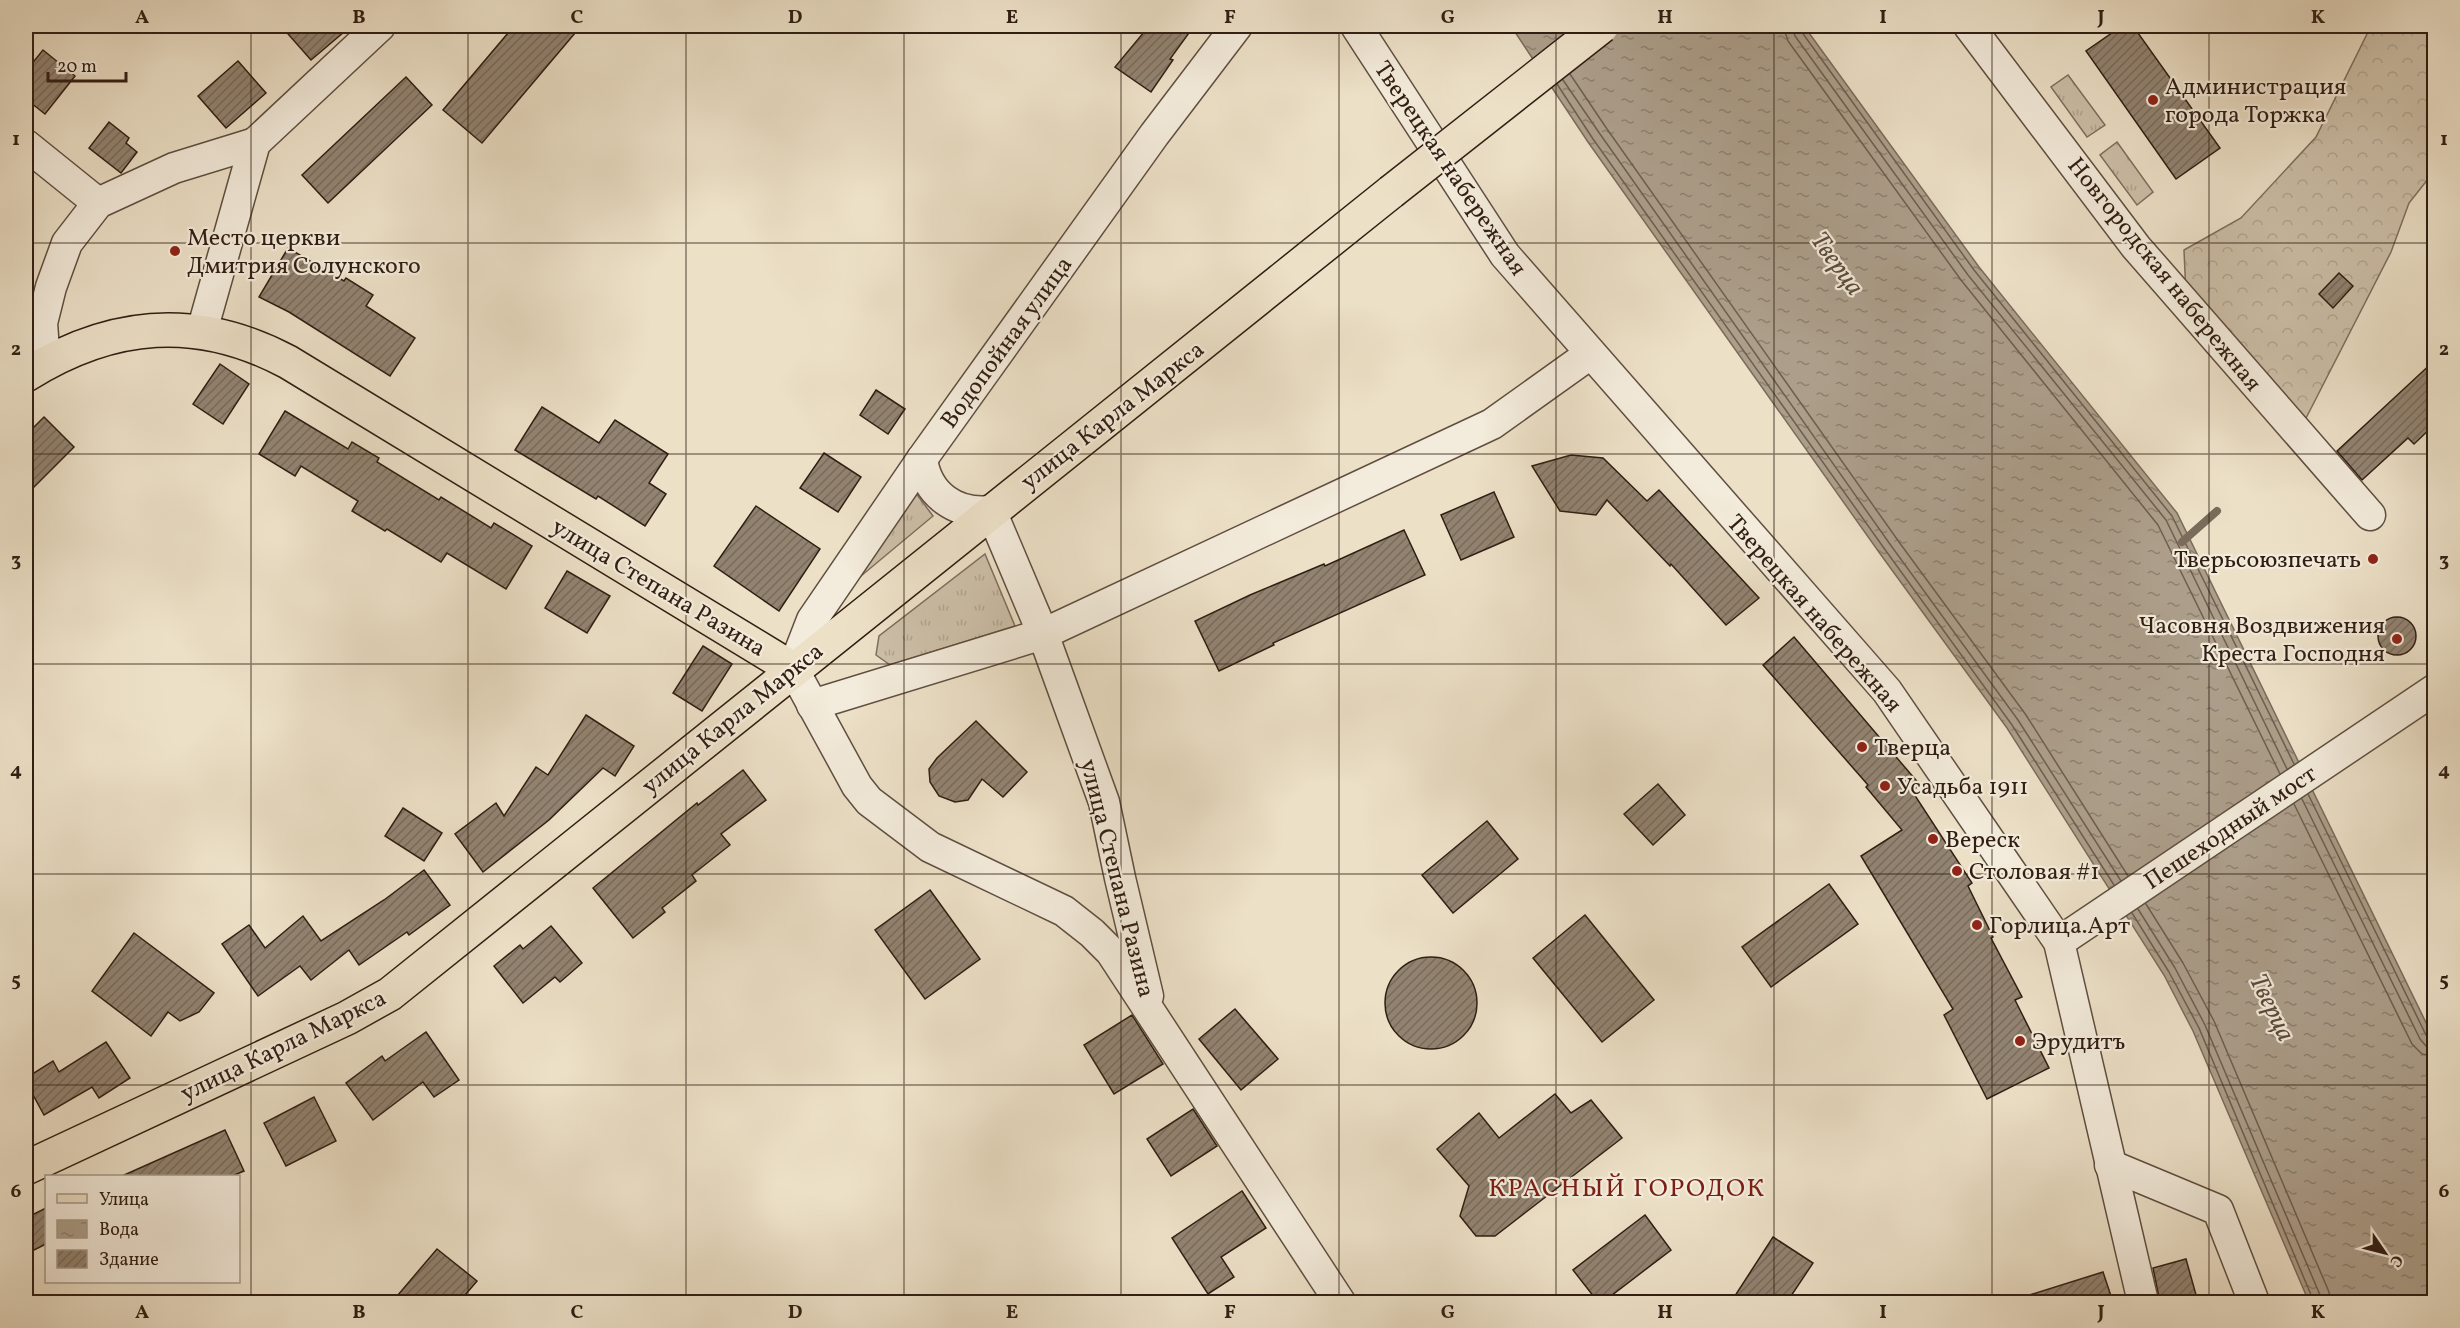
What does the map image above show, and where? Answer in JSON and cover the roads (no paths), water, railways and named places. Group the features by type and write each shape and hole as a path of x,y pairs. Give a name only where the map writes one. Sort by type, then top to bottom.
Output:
{"main road":[{"name":"улица Карла Маркса","path":"26,1168 347,1018 383,998 1602,26"},
{"name":"улица Степана Разина","path":"35,369 87,344 133,333 202,331 247,343 288,362 793,669"}],"street":[{"path":"35,369 42,323 51,286 67,243 98,203 174,168 255,143 380,26"},
{"name":"Водопойная улица","path":"793,669 812,620 922,459 1155,135 1237,26"},
{"name":"Тверецкая набережная","path":"1356,26 1505,255 1887,691 2068,936 2110,1165 2144,1302"},
{"name":"Новгородская набережная","path":"1969,26 2136,247 2370,515"},
{"path":"202,331 255,143"},
{"path":"26,145 98,203"},
{"name":"улица Карла Маркса","path":"812,705 1043,634 1492,424 1590,354"},
{"path":"922,459 923,469 931,487 944,501 971,512 991,511"},
{"name":"улица Степана Разина","path":"991,511 1043,634 1104,802 1152,1012"},
{"name":"улица Степана Разина","path":"793,669 857,786 869,801 930,847 1064,911 1092,933 1111,952 1340,1302"},
{"name":"Пешеходный мост","path":"2068,936 2434,690"},
{"path":"2110,1165 2218,1210 2254,1302"}],"water":[{"path":"1511,26 1804,26 1979,267 2177,513 2434,1039 2434,1302 2309,1302 2193,1031 2164,975 2007,728 1881,555 1588,142"}],"waterway":[{"path":"2182,542 2217,511"}],"place":[{"name":"Администрация города Торжка","path":"2153,100"},
{"name":"Место церкви Дмитрия Солунского","path":"175,251"},
{"name":"Тверьсоюзпечать","path":"2373,559"},
{"name":"Часовня Воздвижения Креста Господня","path":"2397,639"},
{"name":"Тверца","path":"1862,747"},
{"name":"Усадьба 1911","path":"1885,786"},
{"name":"Вереск","path":"1933,839"},
{"name":"Столовая #1","path":"1957,871"},
{"name":"Горлица.Арт","path":"1977,925"},
{"name":"Эрудитъ","path":"2020,1041"}],"district":[{"name":"КРАСНЫЙ ГОРОДОК","path":"1627,1187"}]}
